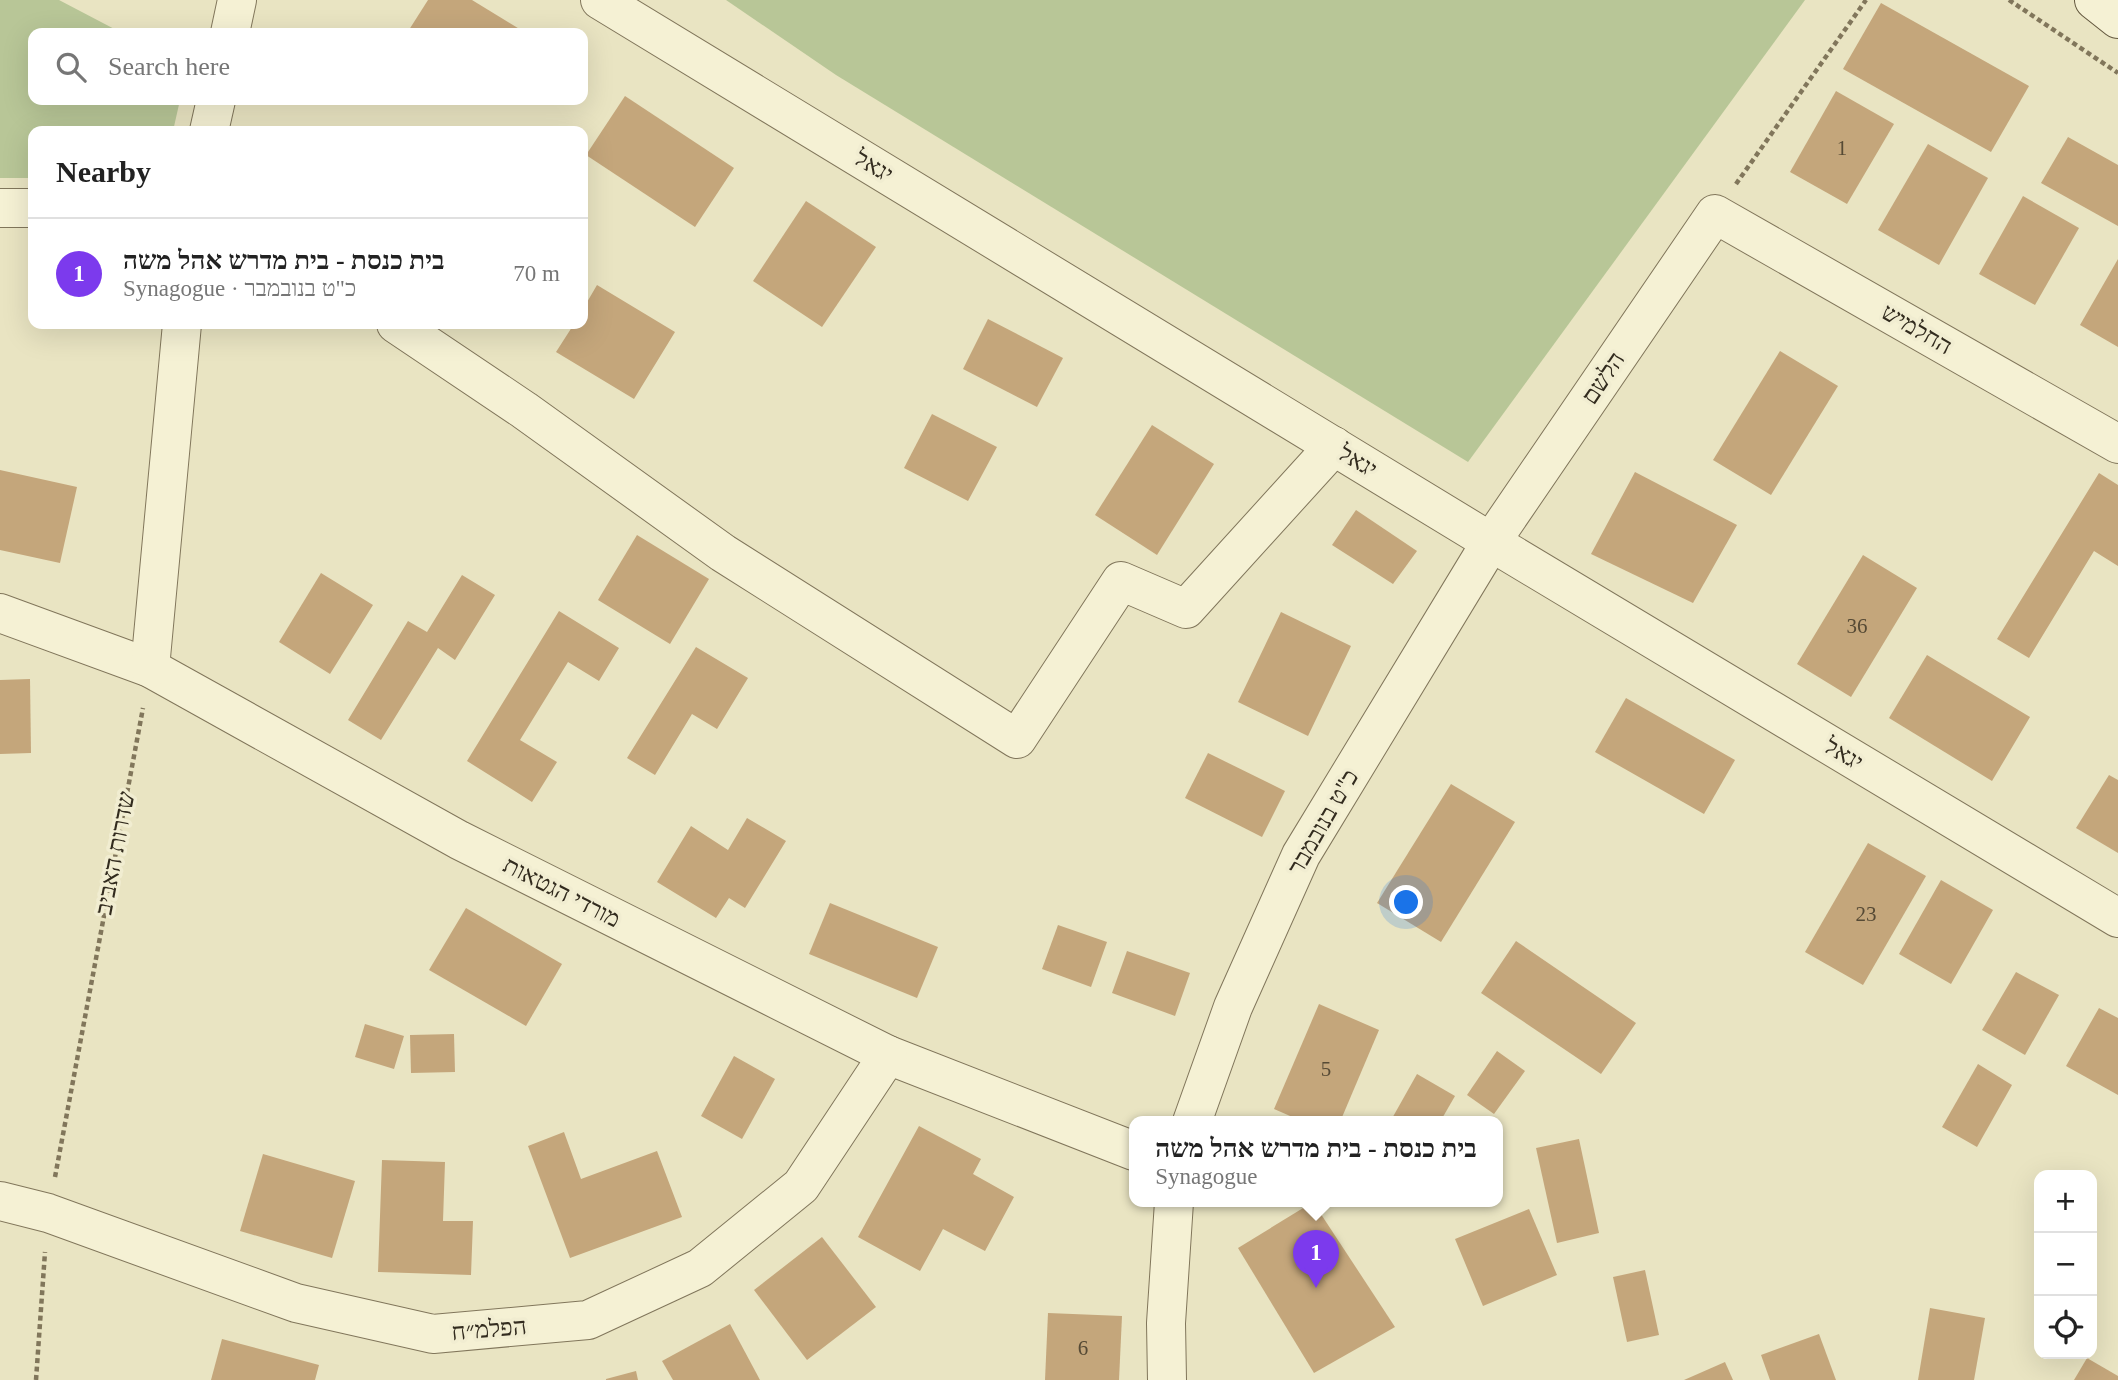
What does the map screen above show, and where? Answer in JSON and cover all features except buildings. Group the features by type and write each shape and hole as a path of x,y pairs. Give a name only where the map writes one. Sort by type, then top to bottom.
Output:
{"street":[{"path":"231,28 237,0"},
{"name":"יגאל","path":"600,0 1490,542 2118,918"},
{"path":"2094,0 2118,19"},
{"path":"210,126 215,105"},
{"path":"0,208 28,208"},
{"name":"החלמיש","path":"1715,214 2118,444"},
{"name":"הלשם","path":"1490,542 1715,214"},
{"path":"150,667 182,329"},
{"path":"403,329 524,410 723,553 1017,739 1121,581 1186,608 1334,446"},
{"name":"כ\"ט בנובמבר","path":"1194,1116 1233,1007 1301,855 1490,542"},
{"name":"מורדי הגטאות","path":"0,613 150,667 459,840 888,1055 1129,1149"},
{"name":"הפלמ״ח","path":"0,1201 48,1213 296,1303 433,1334 588,1320 700,1268 801,1186 888,1055"},
{"path":"1167,1380 1166,1323 1174,1207"}],"path":[{"path":"1715,214 1866,0"},
{"path":"2009,0 2118,73"},
{"name":"שדרות האביב","path":"36,1380 48,1213 150,667"}],"green space":[{"path":"0,0 59,0 112,28 28,28 28,105 179,105 174,126 28,126 28,178 0,178"},
{"path":"726,0 1805,0 1468,462 836,75"}],"place":[{"name":"בית כנסת - בית מדרש אהל משה","path":"1316,1288"}]}
